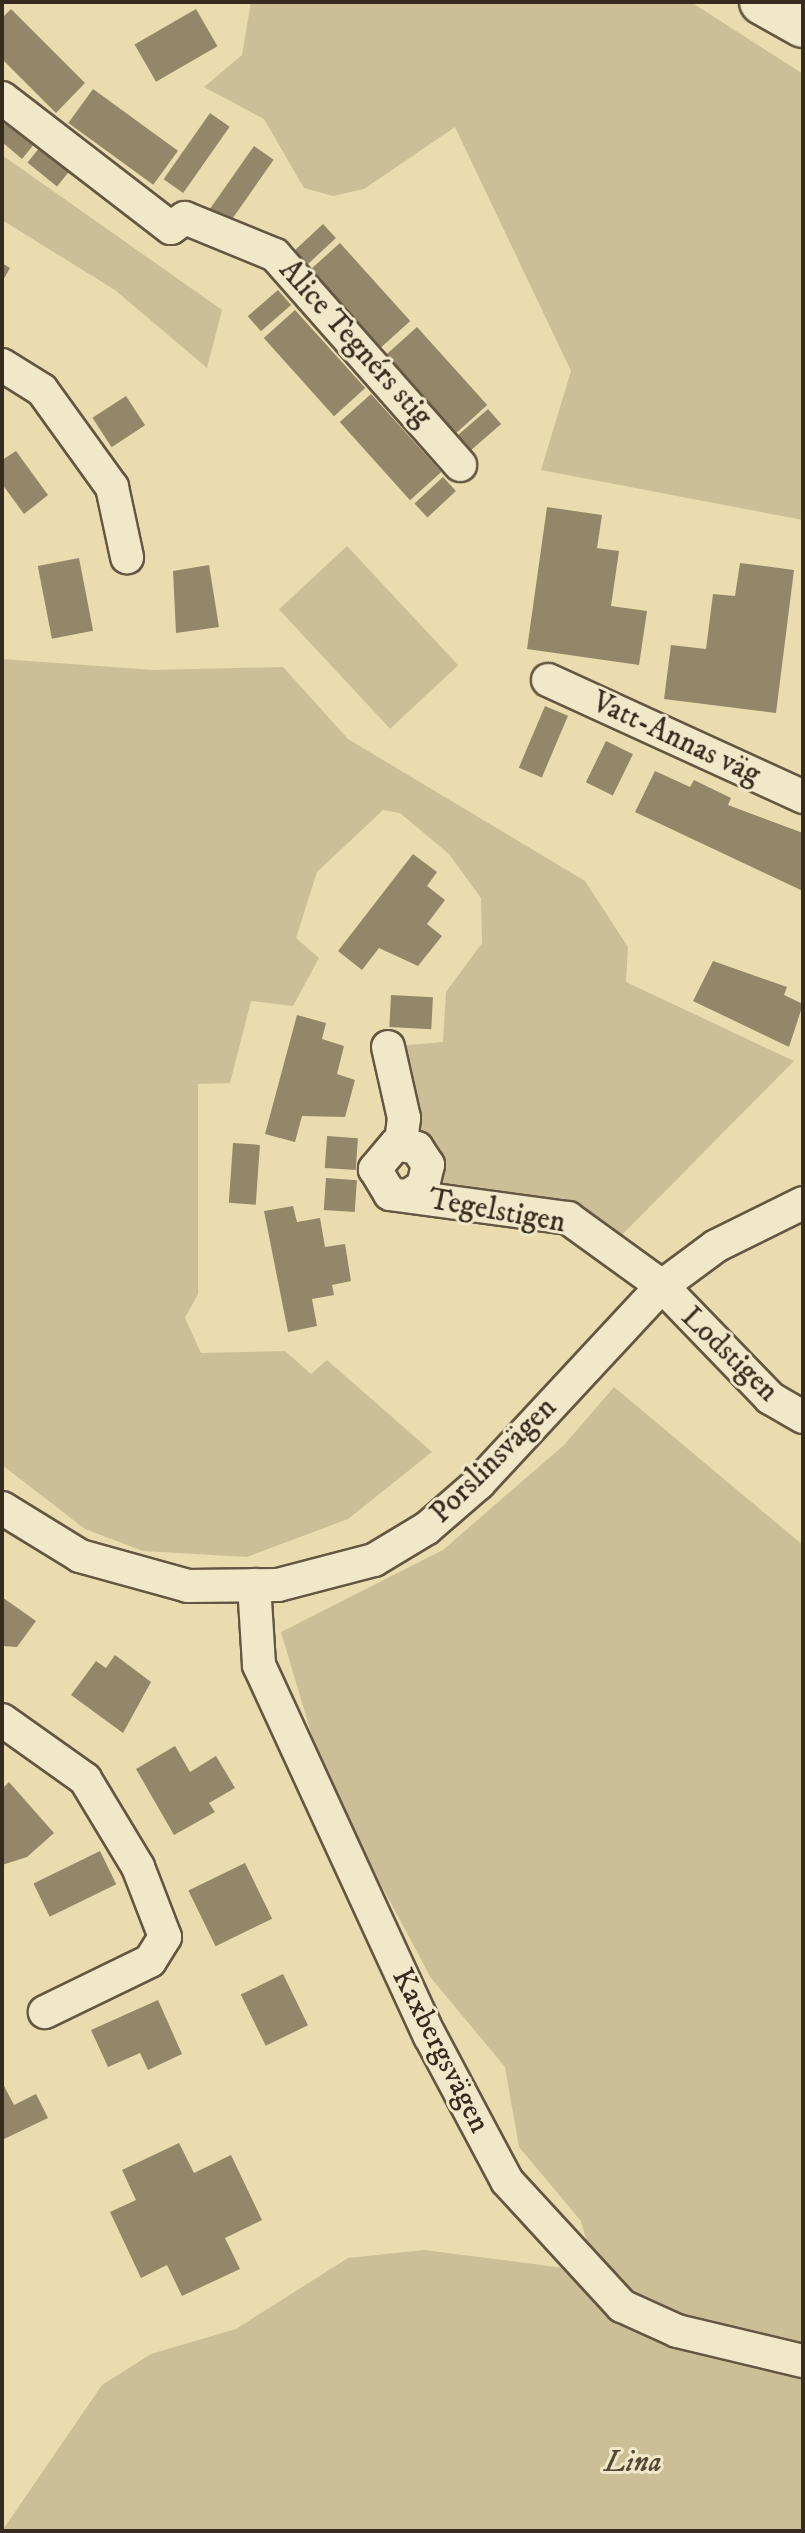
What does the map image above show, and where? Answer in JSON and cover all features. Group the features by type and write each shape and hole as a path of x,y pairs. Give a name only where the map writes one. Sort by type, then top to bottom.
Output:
{"street":[{"path":"762,2 803,25"},
{"name":"Alice Tegnérs stig","path":"2,98 171,228 185,218 275,255 460,465"},
{"path":"2,365 42,390 112,487 127,557"},
{"name":"Vatt-Annas väg","path":"548,680 803,797"},
{"name":"Tegelstigen","path":"388,1047 404,1118 401,1143 417,1148 428,1165 423,1186 408,1196 568,1218 662,1286"},
{"name":"Porslinsvägen","path":"2,1508 80,1556 134,1575 188,1586 254,1585 321,1577 374,1560 427,1528 662,1286 716,1246 803,1203"},
{"name":"Lodstigen","path":"662,1286 770,1398 803,1417"},
{"name":"Kaxbergsvägen","path":"254,1585 259,1665 430,2036 507,2181 622,2306 677,2331 803,2361"},
{"path":"2,1720 85,1779 138,1867 165,1937 150,1961 45,2012"}],"green space":[{"path":"251,2 691,2 803,74 803,520 541,470 571,371 455,127 364,189 333,196 304,188 264,119 204,87 242,55"},
{"path":"2,155 222,310 207,368 115,290 2,220"},
{"path":"347,546 458,665 390,729 279,609"},
{"path":"2,659 153,670 283,667 348,739 585,881 628,947 626,982 794,1061 607,1250 588,1233 417,1192 388,1047 443,1042 446,992 482,943 481,898 449,854 400,813 383,810 317,872 296,938 319,958 293,1006 251,1001 230,1083 198,1084 198,1294 185,1318 201,1353 285,1351 311,1374 327,1360 432,1452 348,1519 247,1557 143,1551 85,1529 2,1465"},
{"name":"Lina","path":"614,1387 803,1545 803,2531 2,2531 102,2385 151,2354 236,2329 348,2258 424,2250 572,2269 589,2250 581,2221 519,2147 505,2067 431,1978 363,1851 317,1753 281,1632 443,1550 564,1445"}],"building":[{"path":"11,9 85,83 56,113 2,59 2,18"},
{"path":"196,9 218,46 156,82 135,44"},
{"path":"93,89 178,151 153,185 68,123"},
{"path":"210,113 230,127 183,193 164,179"},
{"path":"5,119 35,143 22,159 2,142"},
{"path":"254,146 274,160 228,225 208,212"},
{"path":"40,147 70,171 57,186 27,163"},
{"path":"323,224 336,238 307,265 294,251"},
{"path":"340,243 410,321 379,349 309,271"},
{"path":"2,263 10,268 2,282"},
{"path":"278,290 291,305 261,331 248,316"},
{"path":"295,310 365,388 334,416 264,338"},
{"path":"417,327 487,405 456,433 386,355"},
{"path":"371,394 441,472 410,500 340,422"},
{"path":"126,396 145,425 112,447 92,418"},
{"path":"488,409 501,424 471,450 458,435"},
{"path":"16,451 48,495 24,514 2,484 2,460"},
{"path":"443,477 456,491 427,517 414,504"},
{"path":"547,507 602,515 597,548 619,551 611,606 647,611 639,665 527,649"},
{"path":"79,558 93,631 52,639 38,566"},
{"path":"740,563 794,570 776,713 664,699 671,645 706,649 713,594 735,596"},
{"path":"209,565 219,627 176,633 173,571"},
{"path":"545,706 568,716 542,777 519,768"},
{"path":"606,741 633,754 613,795 586,782"},
{"path":"655,771 690,787 694,780 731,798 728,805 803,833 803,891 635,812"},
{"path":"413,854 437,872 427,886 445,900 427,924 442,936 418,966 379,948 362,970 338,951"},
{"path":"713,961 787,987 784,995 803,1004 789,1047 693,1001"},
{"path":"391,995 433,997 431,1029 389,1027"},
{"path":"297,1015 326,1023 322,1039 344,1046 337,1074 355,1080 345,1117 302,1116 295,1142 265,1134"},
{"path":"327,1136 358,1138 356,1170 325,1168"},
{"path":"233,1143 260,1145 256,1205 229,1203"},
{"path":"326,1178 357,1180 355,1212 324,1210"},
{"path":"293,1206 297,1222 320,1218 325,1247 345,1244 351,1281 332,1285 334,1295 312,1299 317,1326 288,1332 264,1211"},
{"path":"2,1597 36,1621 17,1647 2,1646"},
{"path":"115,1655 151,1682 123,1733 71,1695 96,1661 106,1668"},
{"path":"175,1746 190,1772 216,1756 235,1788 209,1803 215,1812 174,1835 136,1769"},
{"path":"9,1782 54,1833 27,1857 2,1865 2,1789"},
{"path":"100,1851 116,1884 50,1917 33,1883"},
{"path":"245,1863 272,1919 216,1946 188,1891"},
{"path":"283,1974 308,2025 266,2046 241,1995"},
{"path":"158,2000 182,2054 148,2070 140,2053 108,2067 91,2030"},
{"path":"2,2082 14,2105 36,2094 48,2118 2,2140"},
{"path":"179,2143 194,2173 231,2155 262,2220 225,2238 240,2269 182,2296 167,2265 141,2278 110,2212 136,2200 122,2170"}]}
